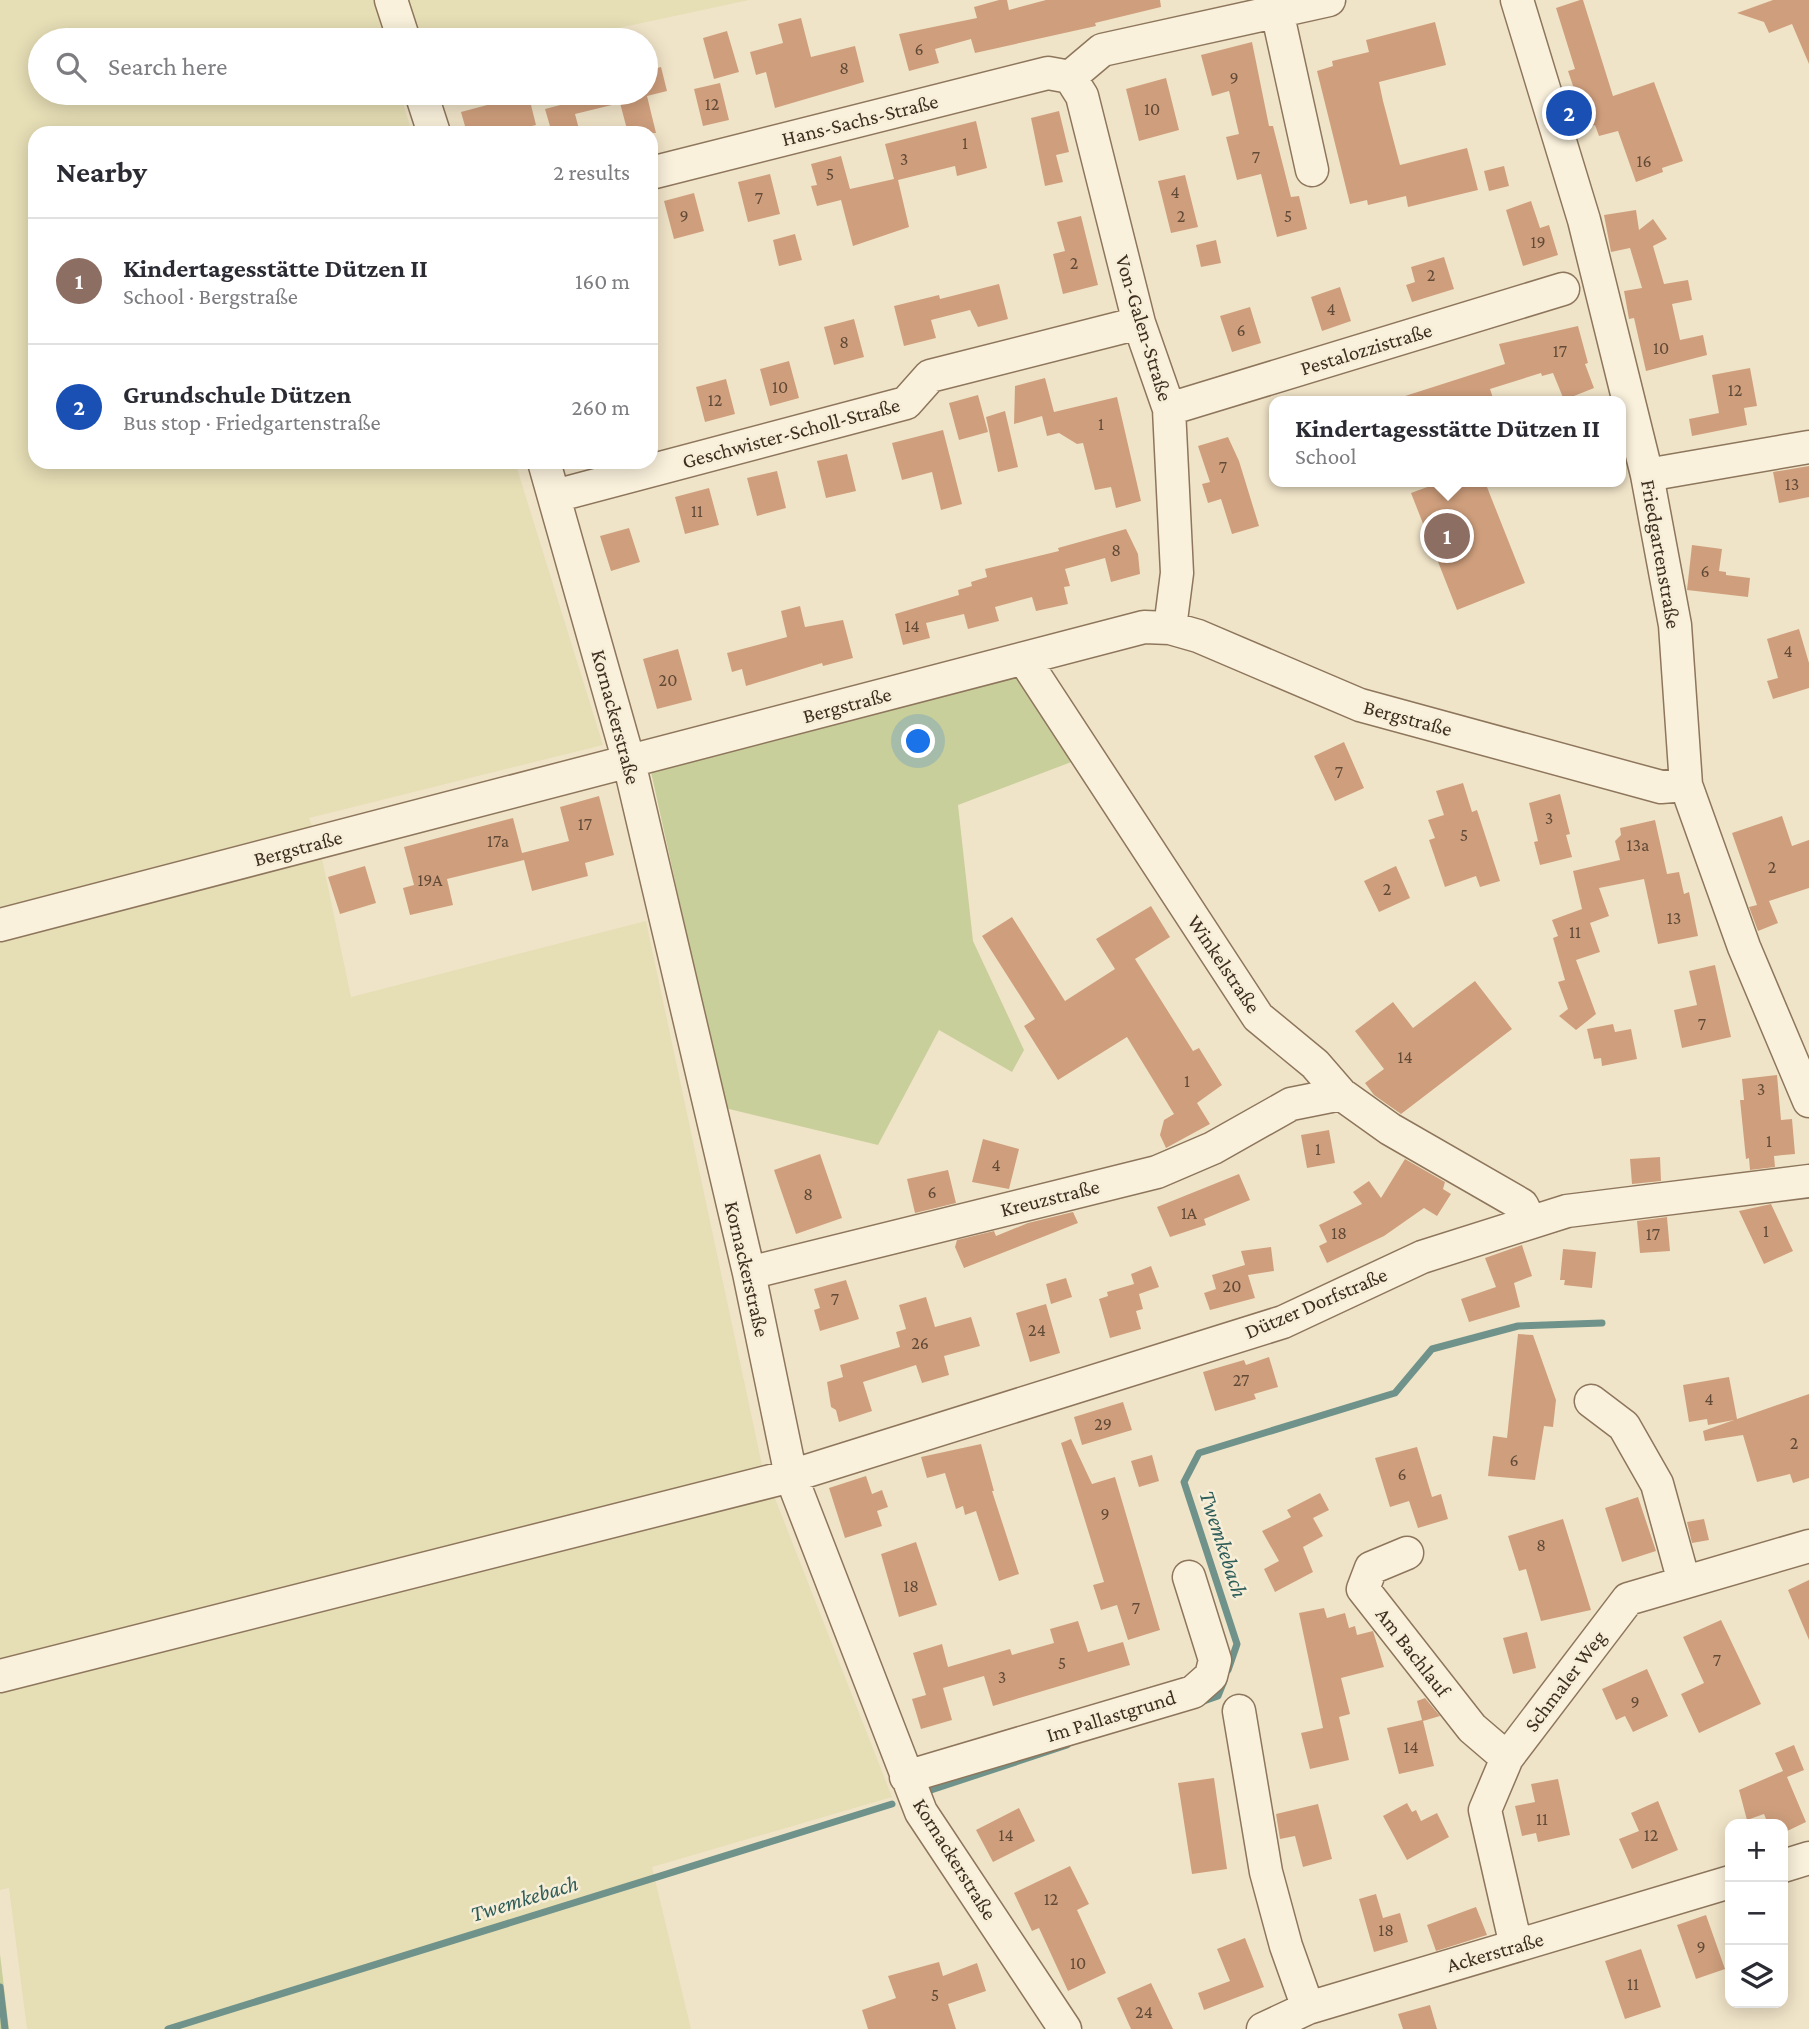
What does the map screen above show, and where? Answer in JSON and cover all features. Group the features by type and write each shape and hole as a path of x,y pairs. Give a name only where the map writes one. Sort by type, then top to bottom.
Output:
{"street":[{"path":"391,0 400,28"},
{"path":"1070,77 1102,50 1329,0"},
{"name":"Friedgartenstraße","path":"1517,0 1584,220 1647,475 1675,625 1686,785 1744,947 1809,1101"},
{"path":"1278,11 1312,170"},
{"name":"Hans-Sachs-Straße","path":"658,171 1048,73 1070,77"},
{"name":"Von-Galen-Straße","path":"1070,77 1082,96 1139,323 1169,409 1177,573 1170,628"},
{"path":"425,105 432,126"},
{"name":"Pestalozzistraße","path":"1169,409 1563,289"},
{"name":"Geschwister-Scholl-Straße","path":"658,469 906,403 930,376 1139,323"},
{"path":"1647,475 1809,447"},
{"name":"Kornackerstraße","path":"546,469 629,762 749,1273 791,1476 921,1812 1065,2029"},
{"name":"Geschwister-Scholl-Straße","path":"555,496 657,469"},
{"name":"Bergstraße","path":"0,925 1144,627 1170,628 1198,636 1360,705 1661,787 1686,785"},
{"name":"Winkelstraße","path":"1024,659 1258,1017 1315,1064 1340,1094 1390,1129 1522,1205 1531,1221"},
{"name":"Kreuzstraße","path":"749,1273 1157,1172 1213,1147 1291,1104 1340,1094"},
{"name":"Dützer Dorfstraße","path":"0,1676 791,1476 1283,1322 1422,1257 1567,1211 1809,1181"},
{"path":"1591,1401 1624,1426 1657,1484 1684,1582"},
{"name":"Schmaler Weg","path":"1516,1946 1485,1810 1507,1758 1628,1599 1809,1546"},
{"name":"Am Bachlauf","path":"1407,1553 1371,1568 1363,1589 1472,1728 1507,1758"},
{"name":"Im Pallastgrund","path":"906,1777 1193,1692 1210,1676 1214,1660 1189,1577"},
{"path":"1239,1711 1266,1872 1286,1946 1308,2008"},
{"path":"1788,1864 1809,1858"},
{"name":"Ackerstraße","path":"1263,2029 1308,2008 1725,1883"}],"shaded area":[{"path":"0,0 749,0 619,28 28,28 28,105 404,105 410,126 28,126 28,469 517,469 603,745 309,818 319,844 351,997 646,921 762,1465 892,1797 652,1867 691,2029 27,2029 9,1888 0,1890"}],"green space":[{"path":"1005,673 1018,678 1074,761 958,805 973,941 1024,1050 1012,1072 939,1030 878,1145 725,1108 651,772"},
{"path":"0,1954 9,2029 0,2029"}],"building":[{"path":"1007,0 1009,10 1046,0 1160,0 1161,7 1095,23 1096,26 975,53 971,39 935,49 939,63 909,71 899,34 977,18 974,7"},
{"path":"1583,0 1613,96 1654,82 1683,161 1662,168 1663,172 1636,182 1618,131 1599,136 1595,125 1587,127 1568,71 1575,69 1556,8"},
{"path":"1773,0 1809,0 1809,64 1792,24 1769,33 1764,22 1737,13"},
{"path":"801,18 811,57 855,46 864,82 775,108 766,72 756,75 750,52 783,43 778,24"},
{"path":"1435,22 1446,65 1379,82 1383,101 1400,165 1467,148 1478,190 1408,207 1406,196 1368,205 1367,200 1350,204 1317,71 1333,66 1332,61 1369,52 1366,40"},
{"path":"727,31 739,72 714,79 703,38"},
{"path":"1252,42 1269,126 1273,126 1291,197 1299,196 1307,229 1277,237 1261,174 1237,180 1226,137 1239,134 1229,91 1212,96 1201,55"},
{"path":"661,67 667,91 658,93 658,68"},
{"path":"1166,78 1179,130 1139,141 1126,89"},
{"path":"720,83 729,120 703,126 694,89"},
{"path":"487,105 531,105 536,125 465,126 461,112"},
{"path":"560,105 612,105 575,114 578,126 550,126 545,109"},
{"path":"621,105 649,105 654,126 626,126"},
{"path":"1059,111 1069,152 1056,155 1063,182 1045,186 1031,118"},
{"path":"976,121 987,168 957,176 955,166 898,180 909,227 853,246 841,200 817,206 811,186 817,185 811,164 841,156 850,189 894,179 885,144"},
{"path":"1504,166 1509,186 1489,191 1484,171"},
{"path":"770,174 780,214 748,222 738,182"},
{"path":"1185,175 1198,227 1171,233 1158,181"},
{"path":"694,193 704,231 674,239 664,201"},
{"path":"1531,201 1540,228 1549,225 1558,255 1523,266 1506,210"},
{"path":"1636,210 1639,230 1653,219 1667,239 1653,246 1664,284 1688,280 1692,300 1672,304 1680,340 1703,335 1707,355 1646,371 1634,318 1629,319 1624,291 1642,288 1630,248 1611,252 1604,215"},
{"path":"1081,216 1098,285 1063,294 1053,254 1065,251 1057,222"},
{"path":"795,234 802,260 779,266 773,240"},
{"path":"1216,240 1221,263 1201,267 1196,245"},
{"path":"1444,257 1454,289 1412,302 1406,285 1415,282 1411,267"},
{"path":"999,284 1008,319 978,327 970,310 931,320 936,338 904,346 894,306 939,295 940,299"},
{"path":"1340,287 1351,321 1322,331 1311,297"},
{"path":"1250,307 1261,343 1232,352 1220,316"},
{"path":"854,319 864,357 834,365 824,327"},
{"path":"1578,326 1588,363 1585,364 1594,388 1574,396 1562,396 1553,373 1542,376 1541,373 1490,389 1492,396 1405,396 1505,364 1499,344"},
{"path":"789,361 799,398 770,406 760,369"},
{"path":"1750,368 1757,406 1744,408 1747,425 1692,436 1689,419 1719,413 1712,375"},
{"path":"1045,378 1054,412 1117,397 1141,501 1116,508 1111,487 1095,490 1083,443 1077,444 1059,433 1047,436 1042,416 1014,424 1015,386"},
{"path":"726,379 735,414 705,422 696,387"},
{"path":"978,395 988,432 959,440 949,403"},
{"path":"1005,411 1018,467 998,472 986,417"},
{"path":"943,430 962,504 941,510 932,472 902,480 892,443"},
{"path":"1228,437 1239,461 1259,526 1232,534 1221,499 1208,503 1202,484 1210,482 1198,446"},
{"path":"847,454 856,491 826,498 817,461"},
{"path":"1809,466 1809,497 1779,503 1773,472"},
{"path":"777,471 786,508 757,516 747,478"},
{"path":"1427,487 1487,487 1525,583 1457,610 1411,493"},
{"path":"709,488 719,525 685,534 675,497"},
{"path":"629,528 640,562 611,571 600,536"},
{"path":"1126,529 1138,554 1140,574 1111,582 1105,558 1065,569 1070,586 1064,587 1068,604 1036,611 1032,597 995,607 999,621 968,629 964,614 926,623 930,638 903,645 895,614 959,595 958,590 987,577 985,569 1059,551 1058,548"},
{"path":"1692,545 1722,549 1719,571 1726,572 1726,575 1750,578 1748,597 1687,590"},
{"path":"800,606 805,627 843,620 853,658 823,666 822,663 746,686 742,669 732,672 727,653 787,637 781,611"},
{"path":"1799,629 1809,663 1809,688 1773,699 1767,681 1778,678 1767,639"},
{"path":"678,649 692,700 657,709 643,659"},
{"path":"1344,742 1364,788 1335,801 1314,756"},
{"path":"1463,783 1472,812 1477,810 1500,881 1480,887 1476,876 1445,887 1429,840 1435,838 1428,820 1444,815 1436,791"},
{"path":"1560,794 1570,834 1566,835 1572,857 1540,865 1534,842 1538,841 1529,803"},
{"path":"599,796 614,855 585,863 588,876 532,891 524,860 447,879 453,905 410,915 403,888 414,885 404,847 513,818 522,853 569,841 560,807"},
{"path":"1782,816 1792,846 1809,840 1809,888 1769,901 1778,923 1758,931 1749,907 1757,905 1732,833"},
{"path":"1655,820 1667,874 1679,872 1684,894 1689,892 1698,936 1658,944 1644,879 1599,888 1609,916 1590,923 1600,952 1576,960 1596,1014 1576,1030 1559,1016 1568,1009 1558,982 1565,980 1553,938 1558,936 1552,920 1582,909 1573,871 1620,860 1615,841 1621,835 1620,828"},
{"path":"365,866 376,903 340,914 328,877"},
{"path":"1396,866 1410,898 1379,912 1364,881"},
{"path":"1151,906 1170,937 1135,959 1193,1051 1199,1048 1222,1085 1197,1103 1210,1124 1166,1148 1160,1135 1164,1120 1174,1114 1127,1037 1058,1080 1024,1026 1035,1019 982,936 1012,917 1065,1001 1115,969 1096,939"},
{"path":"1715,965 1731,1037 1682,1048 1674,1010 1697,1005 1689,971"},
{"path":"1475,981 1512,1029 1401,1114 1374,1095 1365,1083 1384,1069 1355,1031 1393,1002 1413,1028"},
{"path":"1613,1024 1615,1032 1631,1029 1637,1059 1602,1066 1601,1058 1594,1059 1587,1029"},
{"path":"1777,1075 1781,1120 1792,1119 1795,1154 1774,1156 1775,1167 1750,1170 1749,1158 1746,1159 1740,1100 1744,1100 1742,1079"},
{"path":"1329,1130 1335,1163 1307,1168 1301,1135"},
{"path":"983,1139 1019,1149 1009,1189 972,1182"},
{"path":"820,1154 842,1218 796,1234 774,1170"},
{"path":"1660,1157 1661,1181 1632,1184 1630,1159"},
{"path":"1405,1159 1445,1182 1443,1189 1451,1194 1437,1216 1424,1208 1384,1236 1327,1263 1319,1246 1327,1242 1319,1225 1362,1204 1353,1192 1369,1181 1381,1198"},
{"path":"948,1170 956,1203 915,1213 907,1179"},
{"path":"1239,1174 1250,1200 1204,1219 1206,1225 1170,1237 1157,1207"},
{"path":"1771,1204 1793,1251 1764,1264 1739,1211"},
{"path":"1073,1212 1078,1223 964,1268 955,1247 957,1240 994,1231 996,1236 1028,1223"},
{"path":"1667,1217 1670,1251 1640,1253 1637,1221"},
{"path":"1522,1245 1532,1276 1514,1283 1520,1307 1469,1322 1461,1299 1496,1287 1485,1258"},
{"path":"1271,1247 1274,1271 1248,1275 1255,1298 1210,1310 1204,1293 1216,1289 1212,1275 1245,1265 1241,1251"},
{"path":"1563,1249 1596,1252 1592,1288 1564,1285 1565,1280 1560,1280"},
{"path":"1151,1266 1159,1287 1139,1294 1143,1309 1136,1311 1141,1329 1110,1338 1099,1299 1108,1296 1107,1292 1134,1284 1131,1274"},
{"path":"1066,1278 1072,1297 1051,1304 1046,1284"},
{"path":"846,1280 859,1319 820,1331 814,1310 820,1308 814,1289"},
{"path":"926,1297 935,1327 971,1317 980,1346 944,1356 949,1375 922,1383 916,1365 863,1382 872,1411 839,1422 836,1410 831,1407 827,1382 843,1377 840,1365 900,1347 896,1332 906,1329 899,1305"},
{"path":"1046,1304 1060,1353 1030,1362 1016,1313"},
{"path":"1518,1334 1533,1335 1556,1400 1553,1427 1544,1426 1535,1480 1488,1476 1493,1436 1507,1438"},
{"path":"1269,1357 1278,1387 1254,1394 1256,1399 1215,1411 1203,1372 1244,1360 1246,1365"},
{"path":"1729,1377 1737,1419 1809,1394 1809,1478 1793,1483 1790,1474 1757,1482 1743,1435 1705,1441 1703,1431 1734,1420 1708,1425 1707,1419 1689,1422 1683,1385"},
{"path":"1123,1402 1132,1430 1082,1445 1074,1417"},
{"path":"1071,1439 1092,1484 1115,1477 1160,1630 1128,1640 1117,1605 1101,1610 1093,1585 1104,1582 1061,1443"},
{"path":"981,1444 992,1491 1019,1574 999,1581 976,1511 965,1515 963,1506 956,1509 945,1473 927,1478 921,1457"},
{"path":"1417,1447 1432,1497 1441,1494 1448,1519 1418,1528 1409,1501 1390,1507 1375,1458"},
{"path":"1152,1455 1159,1481 1139,1487 1131,1461"},
{"path":"866,1476 872,1494 882,1490 888,1507 877,1511 882,1526 845,1538 829,1488"},
{"path":"1320,1493 1329,1510 1313,1518 1323,1536 1303,1547 1313,1572 1275,1592 1264,1569 1279,1561 1262,1531 1291,1517 1287,1510"},
{"path":"1638,1497 1656,1551 1622,1562 1605,1508"},
{"path":"1563,1519 1591,1610 1541,1621 1526,1569 1519,1571 1508,1536"},
{"path":"1704,1519 1709,1540 1692,1543 1687,1522"},
{"path":"916,1542 937,1605 899,1617 881,1554"},
{"path":"1809,1580 1809,1640 1788,1590"},
{"path":"1324,1608 1327,1618 1345,1613 1349,1628 1355,1626 1357,1635 1373,1631 1384,1667 1341,1678 1350,1714 1339,1717 1349,1760 1310,1769 1301,1733 1323,1728 1299,1613"},
{"path":"1721,1620 1761,1704 1699,1733 1681,1694 1704,1683 1683,1637"},
{"path":"1078,1621 1088,1652 1123,1642 1130,1665 993,1706 984,1676 943,1688 952,1720 921,1729 912,1699 926,1695 913,1653 942,1644 948,1667 1010,1649 1012,1655 1054,1643 1050,1629"},
{"path":"1527,1632 1536,1668 1513,1674 1503,1638"},
{"path":"1647,1669 1668,1716 1633,1732 1625,1716 1616,1720 1602,1689"},
{"path":"1425,1698 1440,1716 1423,1721 1434,1766 1399,1774 1387,1728 1422,1720 1417,1701"},
{"path":"1794,1745 1804,1770 1787,1777 1806,1822 1788,1831 1788,1819 1766,1819 1764,1814 1747,1819 1739,1790 1783,1771 1775,1753"},
{"path":"1214,1778 1227,1869 1192,1874 1178,1783"},
{"path":"1558,1779 1570,1835 1538,1842 1536,1833 1522,1836 1515,1806 1535,1802 1531,1784"},
{"path":"1658,1801 1678,1850 1632,1869 1619,1839 1639,1831 1631,1813"},
{"path":"1407,1803 1412,1812 1416,1810 1421,1821 1437,1813 1449,1837 1407,1860 1383,1816"},
{"path":"1318,1804 1332,1859 1303,1867 1295,1836 1280,1839 1276,1814"},
{"path":"1019,1808 1035,1841 993,1862 976,1830"},
{"path":"1070,1866 1089,1904 1077,1910 1106,1973 1068,1991 1039,1928 1032,1931 1014,1893"},
{"path":"1376,1894 1383,1918 1400,1913 1408,1942 1374,1952 1359,1899"},
{"path":"1476,1907 1487,1935 1436,1951 1427,1925"},
{"path":"1706,1915 1725,1969 1696,1979 1677,1925"},
{"path":"1245,1938 1264,1987 1204,2010 1198,1993 1230,1981 1217,1949"},
{"path":"1641,1949 1661,2007 1625,2019 1605,1961"},
{"path":"939,1962 943,1976 977,1963 986,1991 948,2004 956,2029 868,2029 862,2010 896,1998 888,1976"},
{"path":"1151,1983 1173,2029 1131,2029 1117,1998"},
{"path":"1430,2005 1437,2029 1403,2029 1398,2014"}],"waterway":[{"name":"Twemkebach","path":"1228,1670 1237,1644 1184,1482 1199,1453 1395,1393 1432,1349 1518,1326 1602,1323"},
{"name":"Twemkebach","path":"1201,1702 1218,1696 1224,1681"},
{"name":"Twemkebach","path":"931,1790 1067,1745"},
{"name":"Twemkebach","path":"168,2029 892,1804"},
{"name":"Twemkebach","path":"0,1987 5,2029"}],"place":[{"name":"Grundschule Dützen","path":"1569,113"},
{"name":"Kindertagesstätte Dützen II","path":"1447,536"}]}
